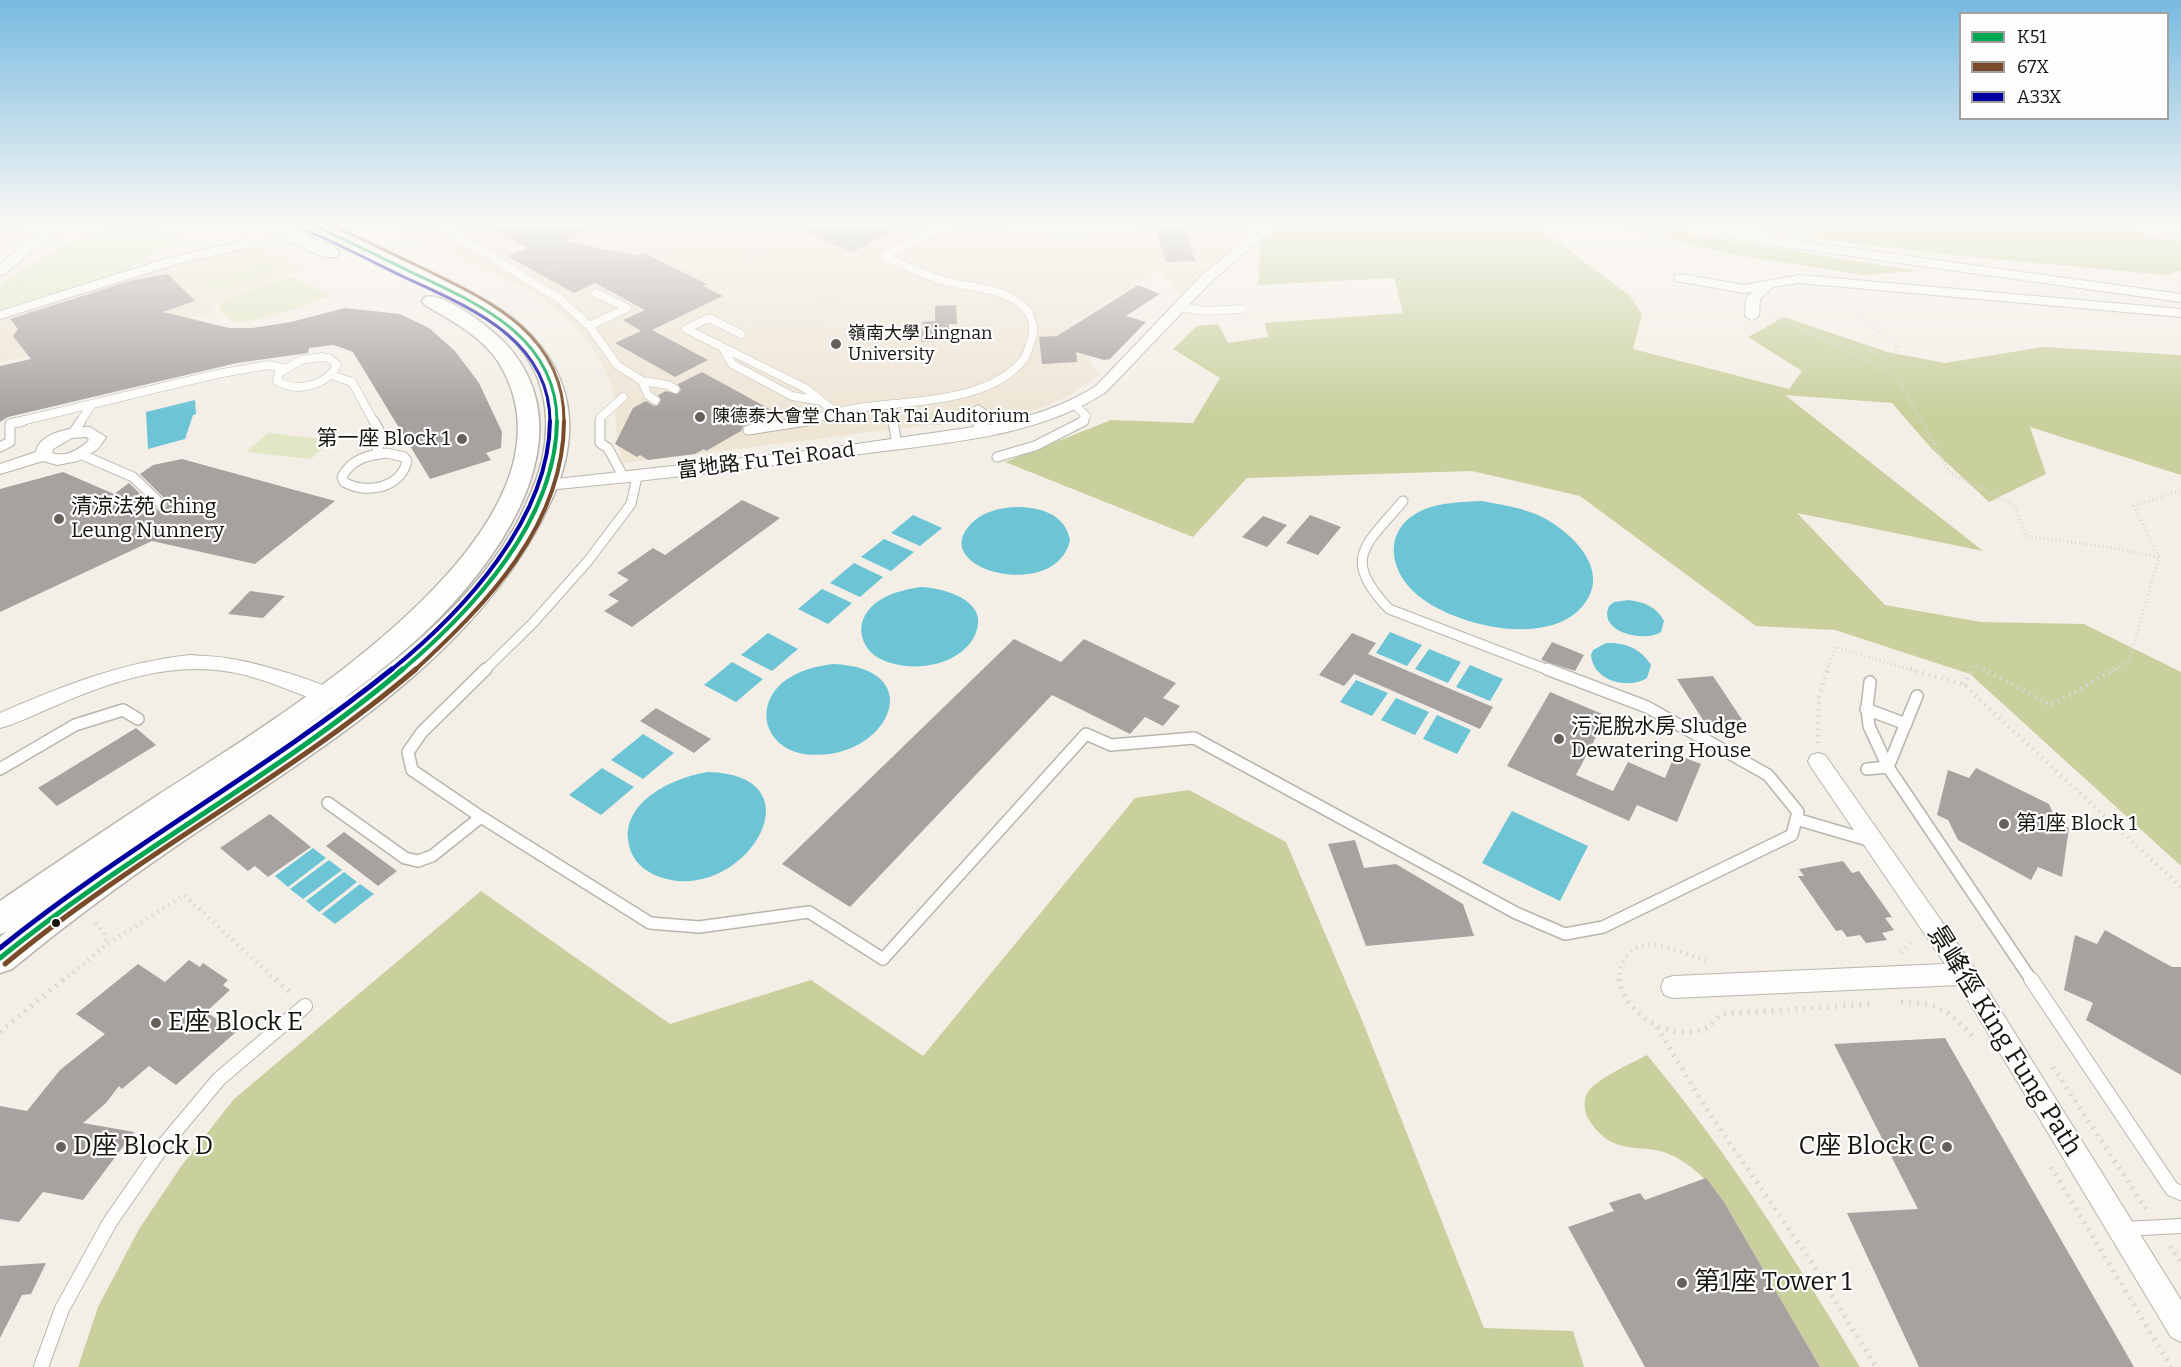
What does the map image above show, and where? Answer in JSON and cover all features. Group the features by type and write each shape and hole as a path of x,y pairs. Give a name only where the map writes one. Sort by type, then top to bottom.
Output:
{"main road":[{"path":"0,958 339,701 466,573 485,548 522,476 530,434 525,397 510,363 484,335 470,323 433,301 402,287"},
{"path":"0,920 271,737 339,701 424,650 478,597 516,549 548,485 560,433 557,406 545,370 520,336 495,314 442,287"}],"street":[{"path":"0,315 90,287"},
{"name":"富地路 Fu Tei Road","path":"548,485 630,478 897,445 1035,420 1075,405 1101,389 1200,287"},
{"path":"1731,287 1744,289 1755,287"},
{"path":"1752,316 1753,298 1766,287"},
{"path":"1892,287 2180,313"},
{"path":"2100,287 2181,298"},
{"path":"978,410 983,430"},
{"path":"0,469 44,455 53,459 80,454 94,446 98,437 90,432 73,433 50,443 43,451 44,455"},
{"path":"0,721 115,676 156,667 195,663 214,663 251,670 339,701"},
{"name":"景峰徑 King Fung Path","path":"1818,761 1965,974 2181,1327"},
{"path":"1673,987 1965,974"}],"lane":[{"path":"539,287 590,326 617,365 642,381 668,385 675,389"},
{"path":"748,430 795,424 834,411 970,392 983,388 1015,371 1031,350 1032,319 1018,302 992,290 977,287"},
{"path":"590,326 627,308 596,292"},
{"path":"1179,307 1206,311 1242,309"},
{"path":"724,343 741,334 709,318 686,329 724,343 805,388 834,411"},
{"path":"724,343 732,364 792,396 824,402"},
{"path":"329,358 337,365 331,375 315,383 288,386 277,381 276,377 283,368 301,360 329,358"},
{"path":"0,447 10,442 10,424 235,370 268,365 283,368"},
{"path":"331,375 352,382 382,436 376,454 349,466 342,477 344,482 356,489 375,488 396,479 407,467 404,457 387,453 376,454"},
{"path":"642,381 648,395 655,400"},
{"path":"623,397 600,418 600,443 608,448 630,478 631,504 588,561 533,623 422,732 408,752 412,770 481,817 650,923 699,927 809,912 883,959 1086,734 1111,746 1194,738 1516,913 1565,934 1603,927 1792,835 1798,812 1768,775 1647,707 1389,609 1370,591 1361,573 1360,556 1372,537 1403,501"},
{"path":"73,433 92,404"},
{"path":"891,404 897,445"},
{"path":"998,457 1043,442 1084,421 1085,412 1075,405"},
{"path":"80,454 133,477 161,504"},
{"path":"1870,682 1866,709 1870,731 1888,767 2172,1189 2181,1193"},
{"path":"1888,767 1917,696"},
{"path":"1866,709 1906,724"},
{"path":"0,769 75,725 123,710 138,719"},
{"path":"1867,769 1888,767"},
{"path":"328,803 405,858 418,861 432,856 481,817"},
{"path":"1796,819 1874,842"},
{"path":"41,1367 62,1309 110,1222 162,1147 219,1079 305,1006"},
{"path":"2121,1230 2181,1226"}],"path":[{"path":"12,299 8,293 17,287"},
{"path":"749,324 798,327 827,320 839,310 836,304 812,287"},
{"path":"1812,334 1890,357 1898,347 1858,316 1848,296"},
{"path":"1753,298 1770,313 1897,377 1950,473 2014,504 2026,536 2108,547 2159,557"},
{"path":"1964,685 1975,665 2051,705 2129,661 2159,557 2134,506 2181,490"},
{"path":"1818,761 1819,697 1835,647 1964,685 2181,887"},
{"path":"0,1032 106,945 184,895 305,1006"},
{"path":"96,923 104,933 106,945"},
{"path":"1895,959 1914,940 1912,932"},
{"path":"1712,962 1695,958 1666,946 1640,947 1623,959 1619,970 1619,983 1623,995 1637,1012 1657,1027 1689,1034 1708,1029 1721,1014 1883,1003"},
{"path":"1895,1002 1929,1002 1953,1013 1981,1049"},
{"path":"1657,1027 1704,1105 1812,1263 1876,1367"},
{"path":"2048,1162 2171,1367"}],"shaded area":[{"path":"102,287 256,287 214,302 210,309 216,312 0,362 0,318"},
{"path":"521,287 1133,287 1074,322 1093,368 1100,374 1072,394 1025,413 623,463 617,441 614,396 594,350 573,324 532,292"},
{"path":"1173,287 1188,287 1179,294"}],"green space":[{"path":"0,287 74,287 0,309"},
{"path":"206,287 232,287 215,293"},
{"path":"260,287 312,287 330,296 273,316 235,323 221,312 217,302"},
{"path":"1396,287 1618,287 1630,296 1642,314 1633,349 1789,389 1802,371 1748,337 1784,317 1887,352 1945,363 2043,347 2181,355 2181,475 2030,427 2046,474 1989,502 1932,449 1892,403 1785,395 1983,551 1797,513 1885,605 1981,622 2084,624 2181,672 2181,866 1970,674 1835,630 1756,626 1580,496 1472,471 1247,478 1193,537 1005,462 1111,420 1193,423 1220,378 1173,349 1197,326 1218,324 1228,343 1268,337 1265,323 1403,313"},
{"path":"966,408 963,417 946,424 933,425 922,420 918,415"},
{"path":"268,433 332,440 311,459 246,452"},
{"path":"1189,790 1286,842 1362,1020 1484,1328 1573,1331 1584,1367 78,1367 98,1307 139,1229 182,1165 234,1099 481,891 670,1024 811,980 923,1056 1135,798"},
{"path":"1647,1055 1705,1129 1760,1207 1860,1367 1820,1367 1724,1202 1700,1174 1669,1154 1614,1143 1603,1136 1590,1122 1585,1105 1588,1092 1607,1076"}],"water":[{"path":"195,400 196,414 193,415 185,439 148,449 146,412"},
{"path":"1482,501 1514,507 1544,518 1579,546 1592,571 1593,584 1589,598 1578,611 1561,622 1541,628 1494,627 1448,613 1428,603 1413,591 1404,580 1394,556 1397,533 1404,523 1414,515 1435,506"},
{"path":"1015,507 1042,510 1063,523 1070,540 1060,559 1043,570 1022,575 1000,573 980,567 966,556 962,542 969,526 979,517 990,512"},
{"path":"913,515 942,528 920,546 891,533"},
{"path":"884,539 914,552 891,571 861,557"},
{"path":"854,563 883,577 860,597 830,583"},
{"path":"921,587 942,590 971,605 977,613 978,623 975,635 956,655 943,662 929,665 899,665 874,655 865,645 862,637 861,628 866,614 878,601 886,597 903,590"},
{"path":"822,589 852,603 828,624 798,609"},
{"path":"1629,600 1645,604 1658,612 1664,621 1661,632 1644,636 1634,635 1616,629 1610,623 1607,615 1609,606 1614,602"},
{"path":"1390,632 1422,645 1407,666 1376,653"},
{"path":"768,633 798,649 772,671 741,655"},
{"path":"1606,643 1626,645 1642,654 1651,665 1647,678 1639,682 1621,683 1605,677 1593,664 1591,655 1593,650"},
{"path":"1429,649 1461,662 1448,683 1415,669"},
{"path":"732,662 763,679 736,702 704,685"},
{"path":"833,664 864,669 883,681 890,697 887,715 876,731 857,745 833,753 804,754 791,750 773,736 768,726 766,715 773,693 782,683 800,672"},
{"path":"1470,665 1503,679 1490,701 1456,687"},
{"path":"1356,680 1388,693 1372,716 1340,702"},
{"path":"1396,698 1429,712 1415,735 1381,720"},
{"path":"1437,715 1471,730 1457,754 1423,739"},
{"path":"643,734 674,753 643,779 611,760"},
{"path":"602,768 634,787 601,815 569,795"},
{"path":"708,772 743,779 762,794 766,815 758,837 741,858 717,874 688,881 651,873 637,862 629,846 629,825 635,812 655,792 682,779"},
{"path":"1512,811 1588,846 1560,901 1482,863"},
{"path":"313,848 326,858 288,887 275,876"},
{"path":"329,860 342,870 303,899 290,889"},
{"path":"344,872 357,882 319,912 306,901"},
{"path":"360,884 374,894 335,924 322,914"}],"building":[{"path":"112,287 181,287 195,301 163,312 229,328 252,328 291,322 345,308 400,314 429,328 455,351 479,383 502,432 501,448 486,453 491,460 430,479 353,352 334,345 309,348 308,353 237,363 8,417 0,422 0,366 31,359 13,336 18,329 10,319"},
{"path":"563,287 587,287 574,293"},
{"path":"602,287 705,287 723,296 652,330 708,360 675,377 615,343 641,331 623,320 645,310"},
{"path":"1135,287 1142,287 1160,294 1126,316 1146,322 1110,359 1104,360 1076,352 1077,362 1042,364 1039,337 1057,336"},
{"path":"956,305 957,324 949,324 949,341 921,342 922,322 935,321 935,306"},
{"name":"陳德泰大會堂 Chan Tak Tai Auditorium","path":"702,372 775,412 758,422 744,424 741,431 706,451 704,449 695,454 648,460 640,455 637,457 615,444 633,408 646,401 654,406 658,405 661,400 658,395 666,391 677,394 681,390 678,384"},
{"path":"182,459 335,501 255,564 152,541 0,612 0,489 63,472 114,494 129,483 156,509 162,511 167,506 166,500 140,474 153,465"},
{"path":"742,500 780,518 632,627 604,611 619,601 608,595 629,580 617,573 653,548 665,555"},
{"path":"1310,515 1341,527 1318,555 1286,543"},
{"path":"1263,516 1287,525 1267,547 1242,537"},
{"path":"250,591 285,596 263,618 228,614"},
{"path":"1352,633 1376,643 1368,654 1493,707 1480,729 1354,674 1344,686 1319,675"},
{"path":"1014,639 1061,662 1084,639 1176,683 1163,698 1180,706 1163,726 1145,717 1130,734 1052,695 850,907 782,864"},
{"path":"1552,642 1584,655 1575,671 1541,660"},
{"path":"1713,676 1745,724 1708,728 1677,679"},
{"name":"污泥脫水房 Sludge Dewatering House","path":"1550,692 1607,716 1576,775 1613,791 1628,762 1665,778 1675,754 1701,764 1677,822 1637,805 1629,821 1507,766"},
{"path":"656,708 711,739 694,753 640,721"},
{"path":"136,728 156,745 57,806 38,788"},
{"name":"第1座 Block 1","path":"1976,768 2049,804 2057,823 2069,828 2062,877 2038,867 2031,880 1958,840 1948,820 1937,815 1948,770 1969,778"},
{"path":"270,814 311,847 268,877 255,866 248,871 220,848"},
{"path":"344,832 397,871 378,886 326,846"},
{"path":"1355,840 1364,868 1396,864 1463,904 1474,936 1366,946 1328,844"},
{"path":"1843,861 1852,873 1859,871 1892,917 1885,918 1894,930 1882,933 1887,940 1866,943 1860,935 1847,937 1842,930 1836,931 1798,876 1804,876 1799,869"},
{"path":"2105,930 2172,967 2181,967 2181,1075 2086,1020 2093,1003 2064,990 2075,935 2097,944"},
{"path":"189,960 200,967 203,963 228,980 223,985 230,990 206,1012 236,1032 176,1085 149,1066 122,1089 119,1086 106,1103 83,1123 134,1132 83,1200 43,1192 19,1222 0,1219 0,1106 27,1111 60,1070 105,1034 76,1014 138,964 165,982"},
{"path":"1945,1038 2134,1367 1919,1367 1847,1213 1918,1209 1834,1044"},
{"path":"1706,1178 1724,1202 1820,1367 1645,1367 1568,1227 1614,1211 1609,1203 1640,1193 1645,1200"},
{"path":"46,1263 31,1294 22,1295 0,1338 0,1266"}],"transit line":[{"name":"A33X","path":"0,948 97,874 306,735 402,661 446,621 485,577 518,529 542,474 547,456 550,418 541,381 521,347 496,324 468,306 426,287"},
{"name":"K51","path":"0,958 119,868 267,770 375,693 426,650 471,604 510,553 541,498 549,478 557,438 555,399 549,379 527,343 488,310 443,287"},
{"name":"67X","path":"5,964 104,888 315,746 415,670 459,629 499,584 532,536 556,480 561,459 564,417 556,377 534,339 522,327 496,306 461,287"}],"place":[{"name":"嶺南大學 Lingnan University","path":"836,344"},
{"name":"陳德泰大會堂 Chan Tak Tai Auditorium","path":"700,417"},
{"name":"第一座 Block 1","path":"462,439"},
{"name":"清涼法苑 Ching Leung Nunnery","path":"59,519"},
{"name":"污泥脫水房 Sludge Dewatering House","path":"1559,739"},
{"name":"第1座 Block 1","path":"2004,824"},
{"name":"E座 Block E","path":"156,1023"},
{"name":"D座 Block D","path":"61,1147"},
{"name":"C座 Block C","path":"1947,1147"},
{"name":"第1座 Tower 1","path":"1682,1283"}]}
